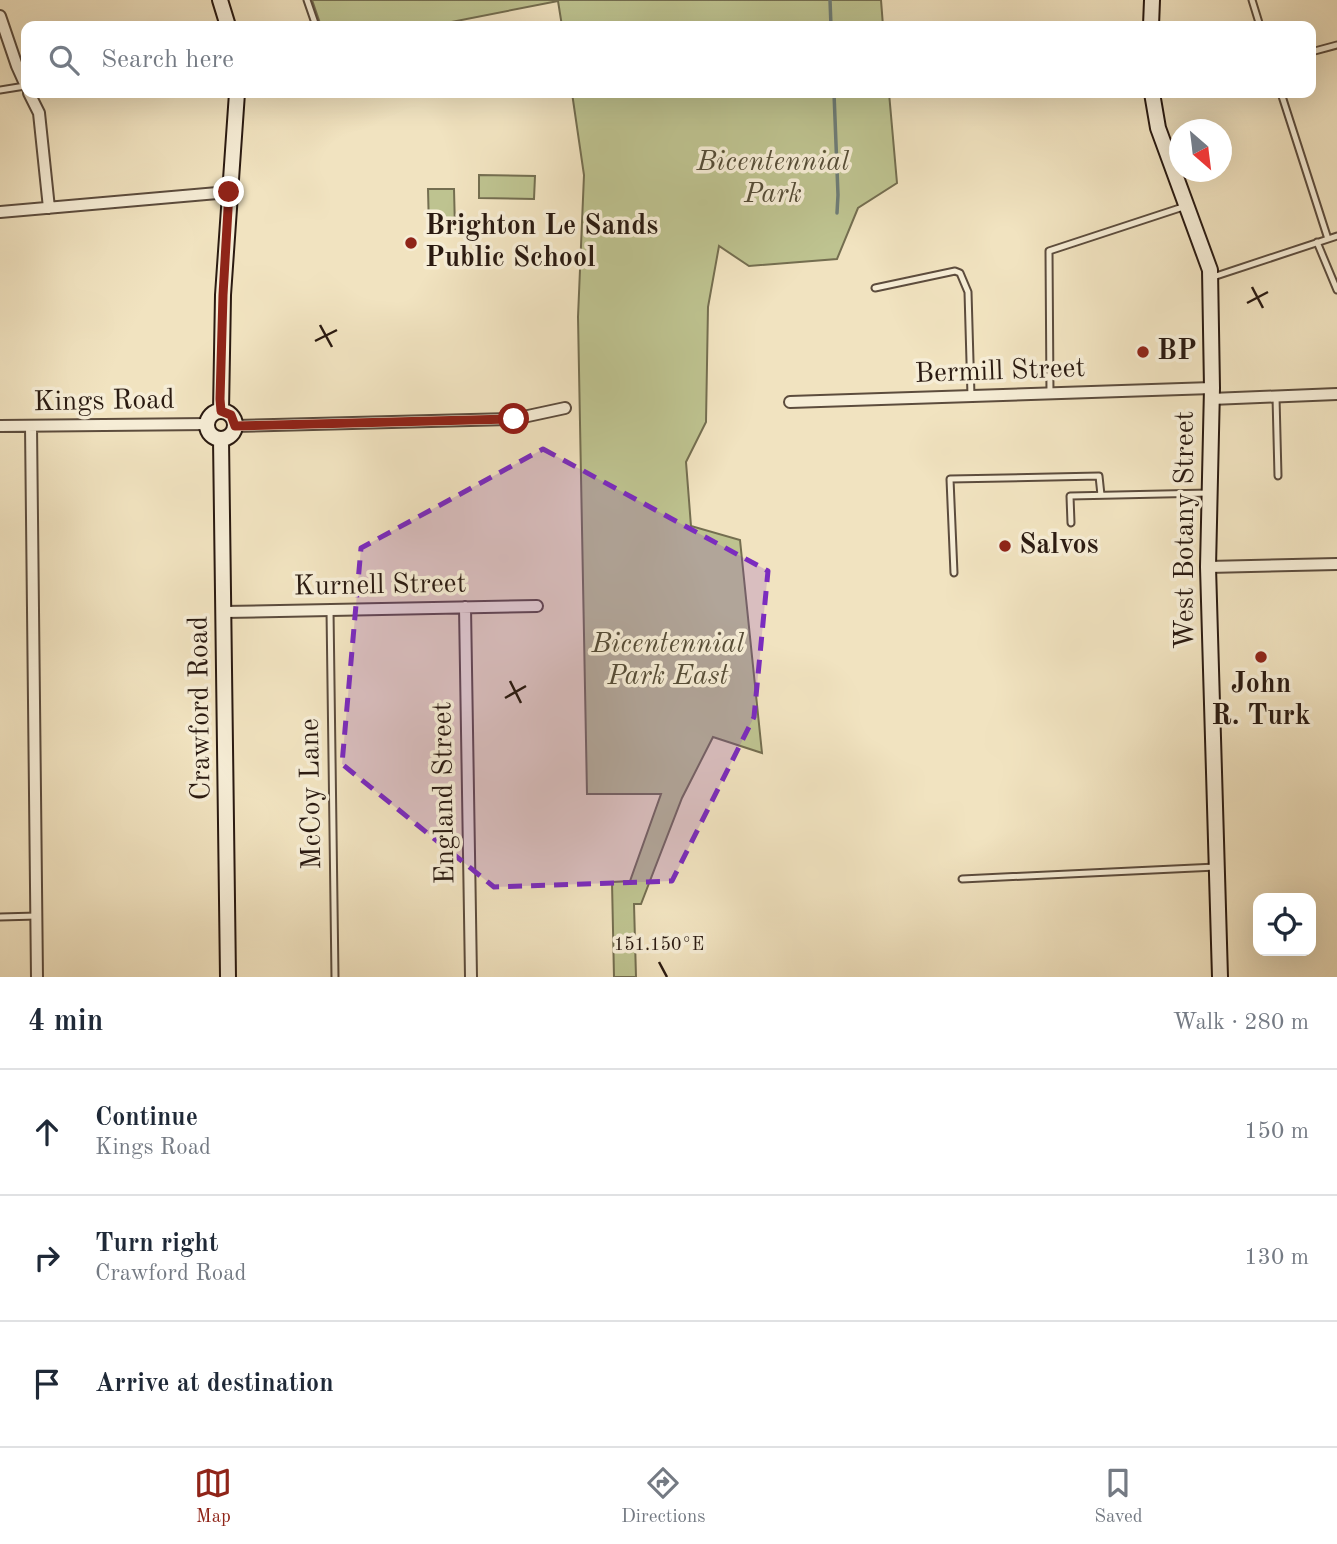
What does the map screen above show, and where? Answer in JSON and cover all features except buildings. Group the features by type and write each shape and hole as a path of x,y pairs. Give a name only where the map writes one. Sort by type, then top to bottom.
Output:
{"street":[{"path":"219,0 226,21"},
{"path":"1151,21 1152,0"},
{"path":"0,16 21,75"},
{"path":"32,98 39,113 49,208"},
{"path":"221,411 222,308 237,98"},
{"name":"West Botany Street","path":"1153,98 1158,128 1210,270 1212,394 1208,567 1220,977"},
{"path":"0,212 229,192"},
{"name":"Bermill Street","path":"790,402 1050,393 1276,397 1337,394"},
{"path":"235,426 514,419 565,408"},
{"path":"221,411 231,415 235,426 230,435 221,439 211,434 208,424 212,415 221,411"},
{"name":"Kings Road","path":"0,426 208,424"},
{"path":"31,426 37,977"},
{"name":"Crawford Road","path":"221,439 228,977"},
{"path":"1208,567 1337,564"},
{"name":"Kurnell Street","path":"224,612 537,606"},
{"name":"England Street","path":"465,607 471,977"}],"lane":[{"path":"307,0 314,21"},
{"path":"1252,0 1258,21"},
{"path":"1316,51 1337,45"},
{"path":"0,90 21,87"},
{"path":"1283,98 1328,239"},
{"path":"1050,393 1049,251 1186,206"},
{"path":"1210,278 1337,236"},
{"path":"1317,242 1337,290"},
{"path":"875,288 955,271 960,273 968,292 971,396"},
{"path":"1276,397 1278,476"},
{"path":"954,573 950,479 1100,476 1101,495"},
{"path":"1071,523 1070,496 1209,494"},
{"name":"McCoy Lane","path":"330,610 335,977"},
{"path":"961,879 1216,867"},
{"path":"0,917 37,916"}],"highlighted area":[{"path":"543,449 768,571 754,717 672,881 494,887 342,764 361,548"}],"green space":[{"path":"312,0 881,0 883,21 561,21 558,1 456,21 319,21"},
{"path":"573,98 889,98 897,183 858,208 837,259 749,266 719,246 708,307 706,422 686,462 691,526 740,540 762,753 713,737 682,798 641,904 634,904 636,977 614,977 612,882 630,881 661,794 587,794 578,317 584,175"},
{"path":"479,175 535,176 534,199 479,198"},
{"path":"428,189 454,189 455,229 429,230"}],"waterway":[{"path":"830,0 831,21"},
{"path":"834,98 837,213"}],"place":[{"name":"Brighton Le Sands Public School","path":"411,243"},
{"name":"BP","path":"1143,352"},
{"name":"Salvos","path":"1005,546"},
{"name":"John R. Turk","path":"1261,657"}],"route":[{"path":"229,192 220,399 221,411 231,415 235,426 514,419"}],"park label":[{"name":"Bicentennial Park","path":"773,179"},
{"name":"Bicentennial Park East","path":"668,661"}]}
